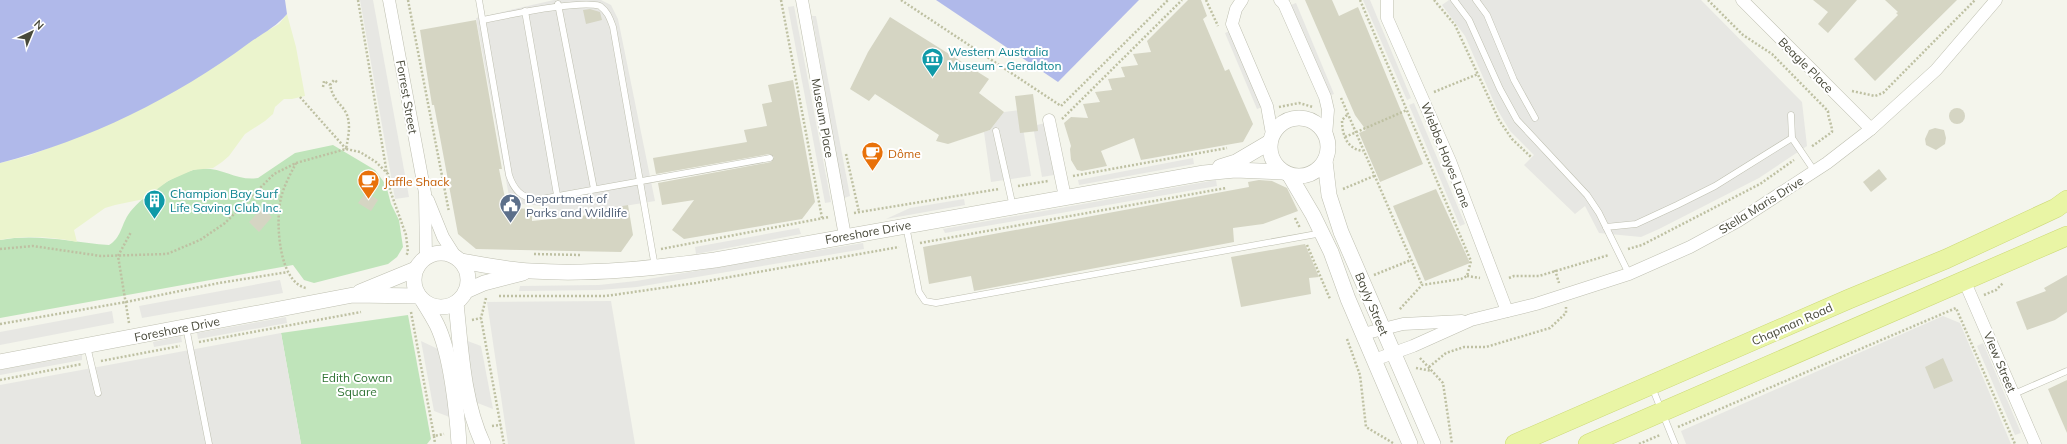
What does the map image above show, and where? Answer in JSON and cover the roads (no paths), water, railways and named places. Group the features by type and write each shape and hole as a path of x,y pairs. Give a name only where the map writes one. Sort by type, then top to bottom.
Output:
{"main road":[{"name":"Chapman Road","path":"1515,444 1841,302 1946,259 2056,208 2067,200"},
{"path":"1588,444 2067,236"}],"street":[{"name":"Forrest Street","path":"389,0 425,194 426,257"},
{"name":"Museum Place","path":"802,0 845,236"},
{"path":"1242,0 1236,9 1232,24 1267,106 1271,138 1271,159 1286,174 1298,177 1314,173 1325,161 1328,153 1326,136 1328,110 1325,97 1284,4 1280,0"},
{"name":"Wiebbe Hayes Lane","path":"1387,0 1387,18 1450,160 1507,311"},
{"name":"Beagle Place","path":"1742,0 1870,130"},
{"name":"Stella Maris Drive","path":"1374,360 1471,320 1507,311 1629,274 1690,247 1738,221 1815,172 1870,130 1936,70 1996,0"},
{"path":"1271,138 1283,122 1299,118 1315,123 1326,136"},
{"path":"1054,121 1065,197"},
{"name":"Foreshore Drive","path":"1204,173 1236,162 1271,138"},
{"name":"Bayly Street","path":"1325,161 1330,195 1341,232 1433,444"},
{"name":"Foreshore Drive","path":"458,259 530,271 596,272 656,268 715,260 1204,173 1235,170 1286,174"},
{"name":"Bayly Street","path":"1286,174 1322,233 1410,444"},
{"name":"Forrest Street","path":"425,194 443,237 458,259"},
{"path":"421,298 434,307 440,308 456,303 466,291 468,275 458,259 441,252 409,265 414,285 421,298 437,325 443,341 453,389 454,439"},
{"name":"Foreshore Drive","path":"353,295 409,265"},
{"name":"Foreshore Drive","path":"466,291 484,283 530,271"},
{"name":"View Street","path":"1964,280 2035,444"},
{"name":"Foreshore Drive","path":"0,362 353,295 421,298"},
{"path":"456,303 463,367 471,411 476,429 483,444"},
{"name":"Stella Maris Drive","path":"1363,334 1403,324 1471,320"}],"lane":[{"path":"479,0 509,174 518,193 526,198 536,200 770,158"},
{"path":"1454,0 1469,20 1500,89 1517,120 1586,196 1606,227 1629,274"},
{"path":"1476,0 1487,15 1514,80 1536,118"},
{"path":"482,20 573,1 589,2 600,6 608,14 613,27 639,181 656,268"},
{"path":"558,4 594,189"},
{"path":"525,11 557,196"},
{"path":"1791,114 1792,138 1815,172"},
{"path":"996,131 1013,207"},
{"path":"1606,227 1636,224 1677,206 1715,186 1792,138"},
{"path":"906,226 919,292 925,301 936,303 1322,233"},
{"path":"186,327 209,444"},
{"path":"87,345 98,393"},
{"path":"2014,394 2067,372"},
{"path":"1651,385 1675,444"}],"water":[{"path":"0,0 285,0 287,14 274,26 221,63 161,99 130,115 66,142 0,163"},
{"path":"936,0 1139,0 1058,82"}],"place":[{"name":"Western Australia Museum - Geraldton","path":"932,78"},
{"name":"Dôme","path":"872,172"},
{"name":"Jaffle Shack","path":"368,200"},
{"name":"Champion Bay Surf Life Saving Club Inc.","path":"155,220"},
{"name":"Department of Parks and Wildlife","path":"511,224"}],"park label":[{"name":"Edith Cowan Square","path":"357,384"}]}
